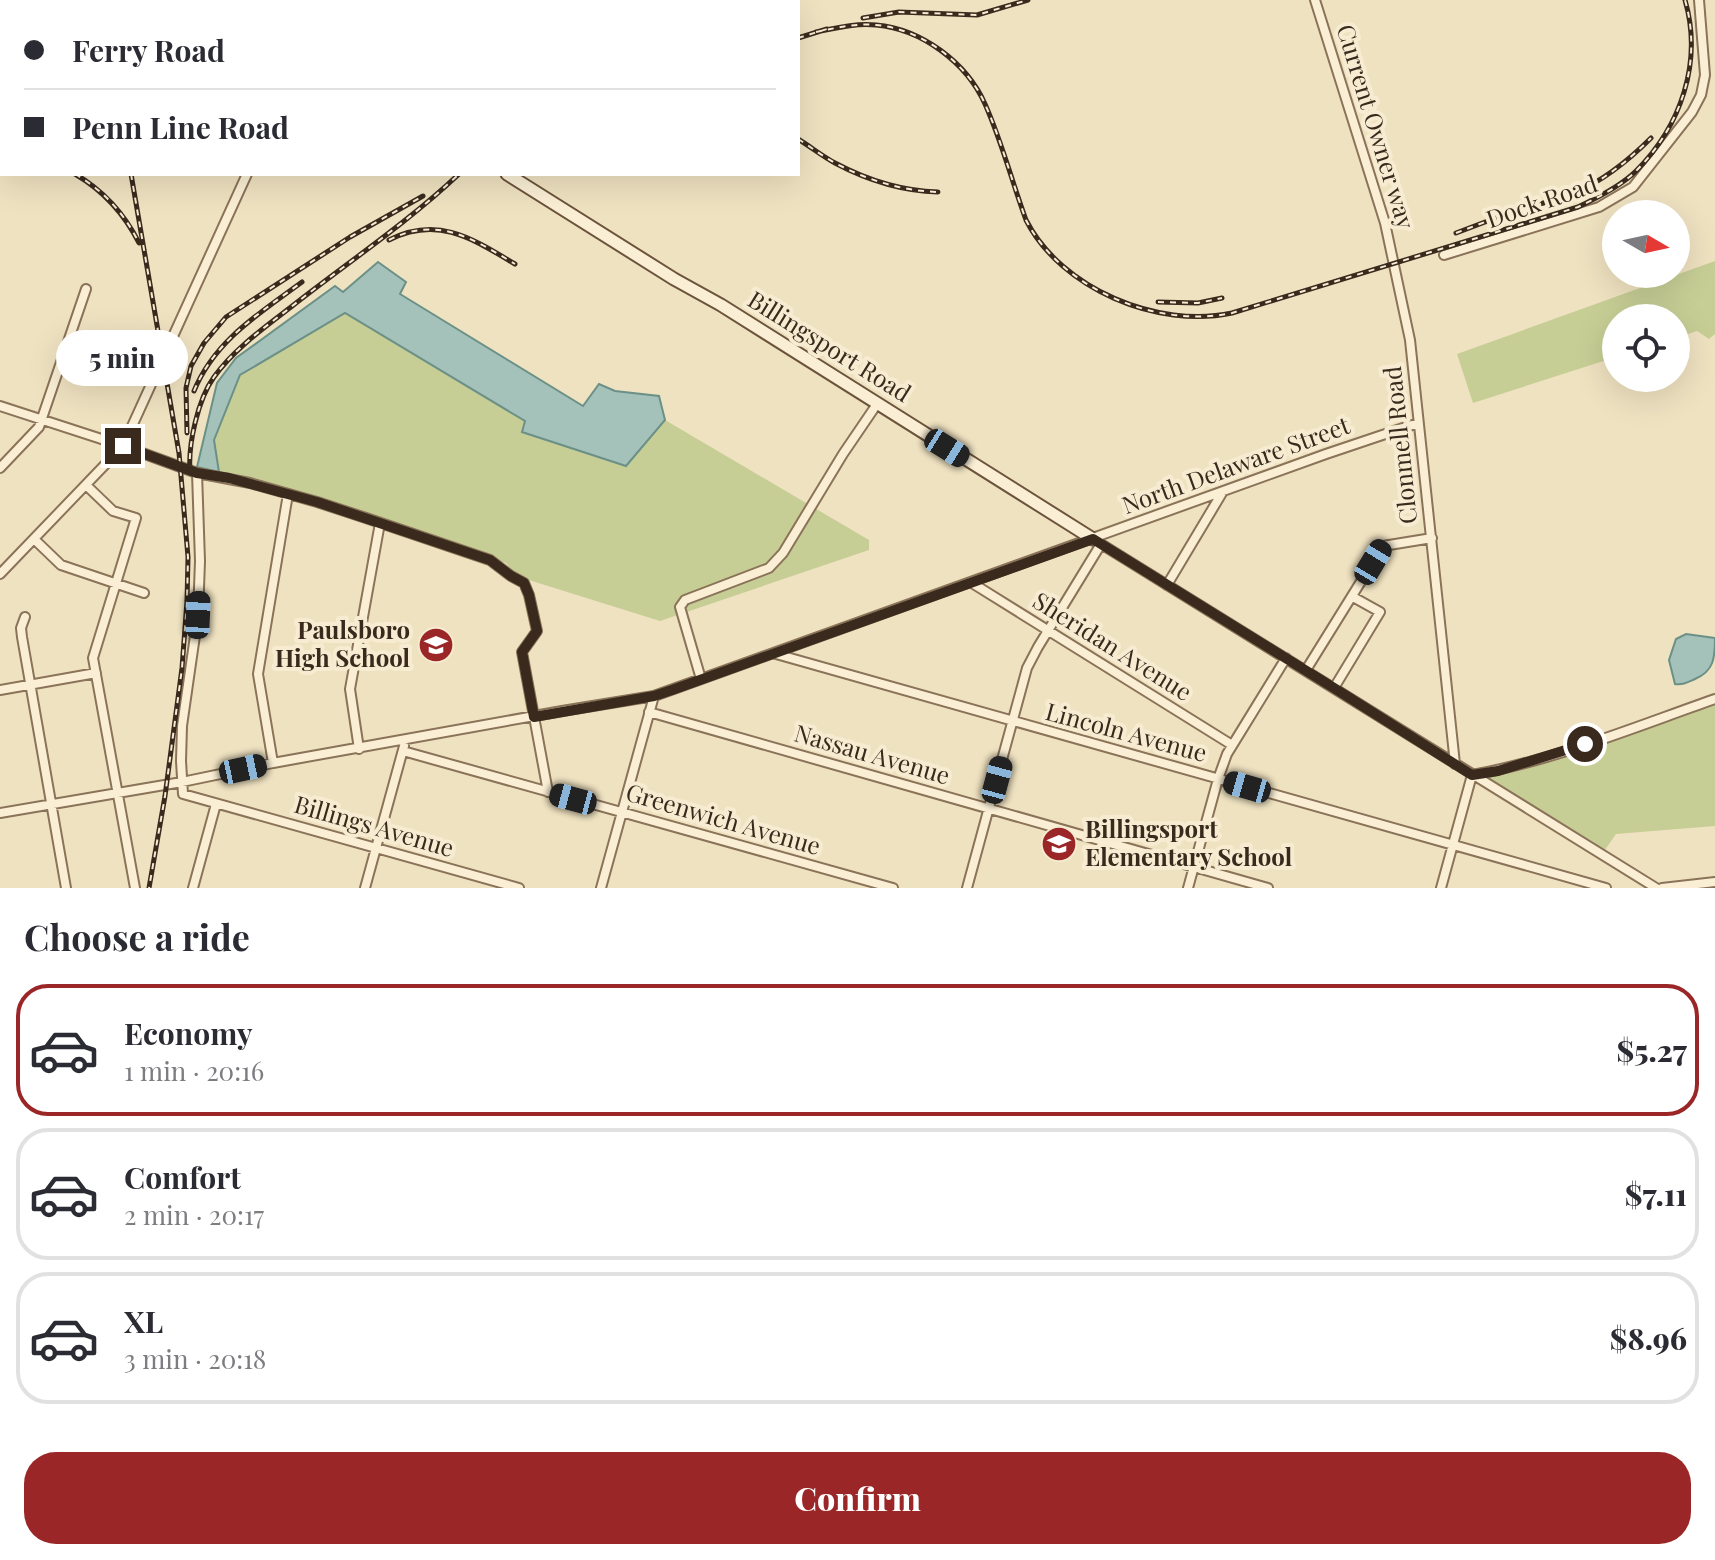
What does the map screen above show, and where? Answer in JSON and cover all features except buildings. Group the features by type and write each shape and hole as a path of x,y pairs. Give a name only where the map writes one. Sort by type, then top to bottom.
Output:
{"street":[{"name":"Current Owner way","path":"1315,0 1385,223 1395,266"},
{"name":"Dock Road","path":"1444,255 1599,207 1633,187 1692,112 1701,95 1705,75 1699,0"},
{"path":"0,574 123,446 246,176"},
{"name":"Billingsport Road","path":"510,176 1472,775 1659,888"},
{"name":"Clonmell Road","path":"1395,266 1410,340 1455,764"},
{"path":"0,468 39,427 86,289"},
{"path":"701,679 680,607 685,600 769,568 783,553 877,404"},
{"path":"0,406 197,473 288,494 490,560 524,583 537,631 522,652 548,792"},
{"name":"North Delaware Street","path":"0,813 654,696 1097,542 1223,492 1418,423"},
{"path":"182,782 182,726 198,615 200,542 197,473"},
{"path":"86,485 113,511 136,518 93,658 135,888"},
{"path":"1167,585 1223,492"},
{"path":"273,763 258,674 288,494"},
{"path":"359,749 350,689 380,523"},
{"path":"1306,670 1383,546 1432,538"},
{"path":"34,539 61,565 144,593"},
{"path":"967,888 1027,668 1097,542"},
{"name":"Sheridan Avenue","path":"972,583 1232,745"},
{"path":"1334,688 1380,612 1353,597"},
{"path":"25,617 21,628 66,888"},
{"name":"Lincoln Avenue","path":"774,654 1606,888"},
{"path":"1188,888 1218,779 1232,745 1286,658"},
{"path":"0,690 96,673"},
{"path":"601,888 654,696"},
{"path":"1441,888 1472,775 1498,771 1585,744 1715,699"},
{"name":"Nassau Avenue","path":"649,712 1268,888"},
{"path":"365,888 406,740"},
{"name":"Greenwich Avenue","path":"403,751 893,888"},
{"name":"Billings Avenue","path":"182,782 183,794 519,888"},
{"path":"193,888 216,804"},
{"path":"1659,888 1715,882"}],"green space":[{"path":"1715,261 1715,334 1709,339 1697,331 1690,333 1690,304 1602,304 1602,362 1473,403 1457,354 1640,288 1690,288 1690,270"},
{"path":"345,313 525,421 522,431 626,466 665,420 869,540 869,550 660,621 516,576 506,563 219,472 214,440 240,375"},
{"path":"115,351 138,363 131,377 108,365"},
{"path":"1715,704 1715,826 1616,834 1602,854 1481,780"}],"water":[{"path":"378,262 406,282 400,294 583,406 599,384 615,391 659,396 665,420 626,466 522,432 525,421 345,313 240,375 214,440 219,472 197,467 217,383 236,358 335,286 343,292"},
{"path":"1686,634 1715,638 1714,658 1710,668 1701,676 1675,684 1669,660 1676,639"}],"railway":[{"path":"863,18 899,12 977,15 1028,0"},
{"path":"816,32 853,25 876,25 910,33 941,51 955,62 977,89 997,133 1026,220 1042,244 1063,266 1087,284 1144,309 1174,315 1203,316 1232,313 1578,207 1616,187 1652,153 1665,134 1684,92 1691,47 1685,0"},
{"path":"800,37 827,29"},
{"path":"1456,233 1586,188 1615,169 1651,138"},
{"path":"800,140 860,175 898,187 938,192"},
{"path":"78,176 112,204 139,243"},
{"path":"131,176 179,453 188,557 182,668 149,888"},
{"path":"190,471 195,422 208,386 222,367 260,331 398,226 457,176"},
{"path":"187,433 186,388 191,366 204,343 226,317 350,237 423,196"},
{"path":"389,240 423,230 455,233 515,264"},
{"path":"194,391 226,342 302,282"},
{"path":"1158,302 1198,303 1222,298"}],"place":[{"name":"Paulsboro High School","path":"436,645"},
{"name":"Billingsport Elementary School","path":"1059,844"}],"route":[{"path":"123,446 197,473 229,478 317,502 490,560 524,583 529,595 537,631 522,652 534,717 654,696 1093,539 1472,775 1498,771 1585,744"}]}
